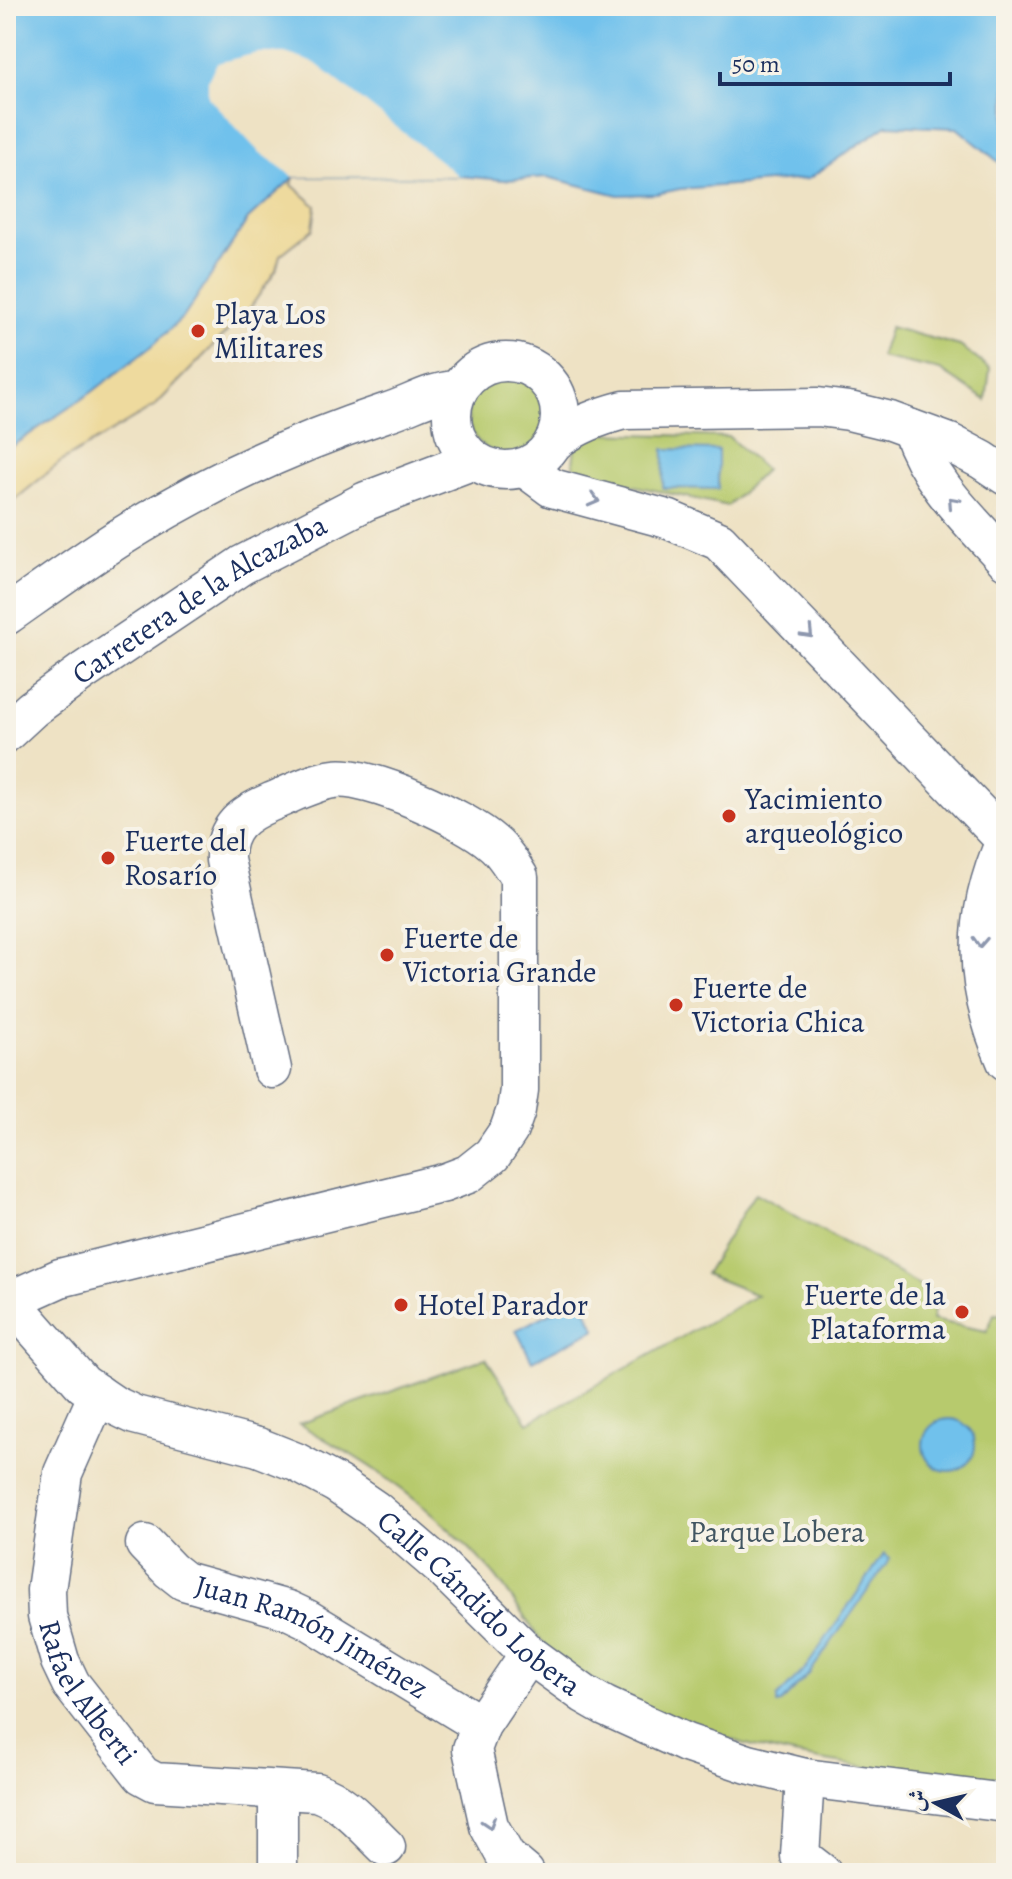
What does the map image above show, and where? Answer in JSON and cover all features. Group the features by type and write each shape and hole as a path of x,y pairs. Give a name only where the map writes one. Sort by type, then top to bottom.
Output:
{"street":[{"path":"6,616 118,539 190,499 282,451 395,410 415,411 460,426 490,468 507,471 525,468 547,453 555,441 560,426 557,396 549,382 522,364 503,361 483,367 469,376 460,426"},
{"path":"549,382 593,399 650,410"},
{"path":"555,441 576,426 624,410 818,407 872,415 950,443 1006,476"},
{"name":"Carretera de la Alcazaba","path":"6,733 32,709 84,671 242,565 340,514 407,485 460,426"},
{"path":"911,429 917,449 938,485 1006,560"},
{"path":"525,468 552,488 667,519 719,541 1006,840 989,880 979,940 984,995 1006,1061"},
{"path":"8,1298 60,1278 444,1183 468,1174 492,1155 509,1130 519,1090 519,877 491,841 444,812 365,782 337,778 315,784 240,818 227,837 225,860 272,1069"},
{"name":"Calle Cándido Lobera","path":"8,1298 83,1384 135,1415 258,1447 296,1462 337,1484 375,1510 441,1567 529,1654 584,1694 651,1729 726,1758 805,1778 1006,1803"},
{"name":"Rafael Alberti","path":"98,1394 63,1473 46,1590 47,1616 60,1661 71,1684 142,1775 155,1782 316,1792 330,1796 386,1847"},
{"name":"Juan Ramón Jiménez","path":"145,1544 184,1581 288,1610 307,1619 477,1743"},
{"path":"525,1873 506,1857 489,1826 477,1743 529,1654"},
{"path":"805,1778 811,1864"},
{"path":"278,1790 278,1873"}],"green space":[{"path":"890,327 960,346 990,369 986,400 940,370 880,357"},
{"path":"507,376 522,379 539,393 546,415 543,430 529,447 507,454 492,451 475,437 468,415 471,400 485,383"},
{"path":"598,433 729,437 765,470 728,506 579,474 573,464 575,447"},
{"name":"Parque Lobera","path":"755,1193 937,1295 932,1320 987,1331 994,1314 1006,1315 1006,1786 830,1762 772,1750 660,1716 608,1690 549,1649 491,1571 439,1520 372,1468 299,1424 486,1358 528,1423 757,1295 705,1274"}],"sand":[{"name":"Playa Los Militares","path":"294,177 292,185 316,206 313,229 280,255 276,270 250,308 155,406 62,461 6,507 6,450 92,392 185,315 248,219"}],"water":[{"path":"6,6 1006,6 1006,168 957,128 887,125 808,179 680,189 656,194 618,195 547,177 505,180 459,176 294,177 248,219 185,315 152,346 92,392 6,450"},
{"path":"664,449 718,450 718,489 663,488"},
{"path":"580,1298 596,1329 532,1361 516,1330"},
{"path":"949,1419 967,1427 975,1445 967,1463 949,1471 931,1463 923,1445 931,1427"},
{"path":"884,1554 890,1559 809,1674 777,1704 777,1698 805,1669"}],"pier":[{"path":"257,53 285,53 315,63 459,176 294,177 258,151 208,97 208,80 217,63"}],"place":[{"name":"Playa Los Militares","path":"198,331"},
{"name":"Yacimiento arqueológico","path":"729,816"},
{"name":"Fuerte del Rosarío","path":"108,858"},
{"name":"Fuerte de Victoria Grande","path":"387,955"},
{"name":"Fuerte de Victoria Chica","path":"676,1005"},
{"name":"Hotel Parador","path":"401,1305"},
{"name":"Fuerte de la Plataforma","path":"962,1312"}]}
